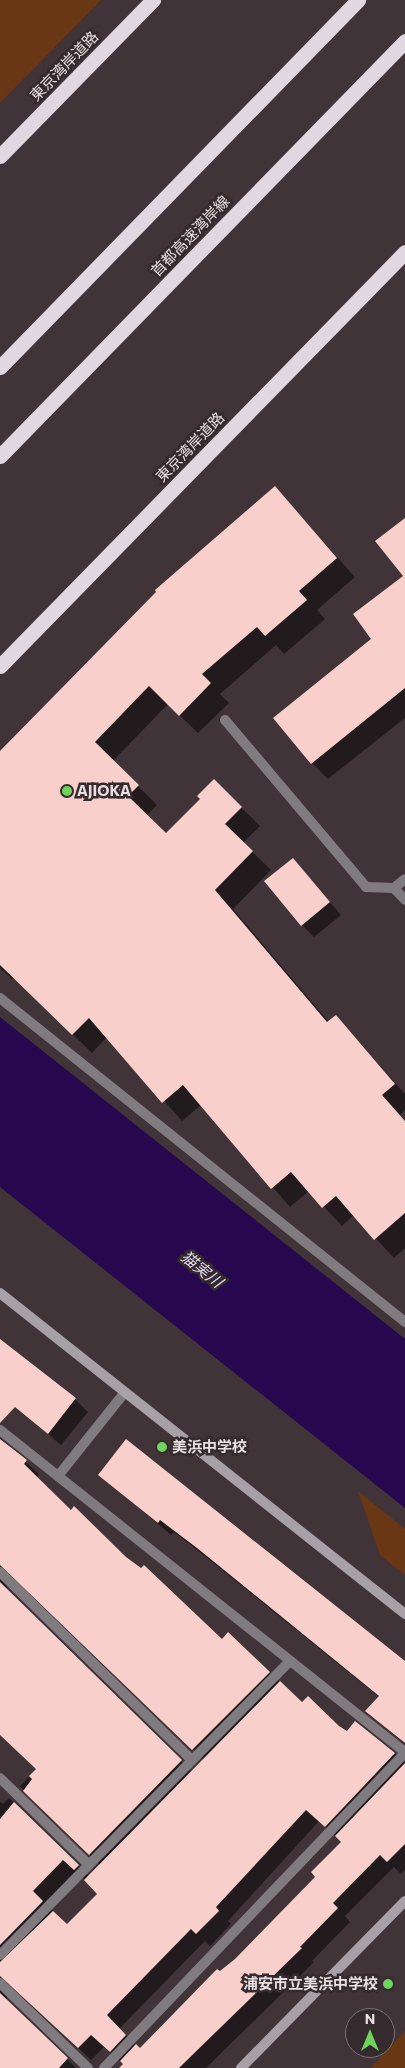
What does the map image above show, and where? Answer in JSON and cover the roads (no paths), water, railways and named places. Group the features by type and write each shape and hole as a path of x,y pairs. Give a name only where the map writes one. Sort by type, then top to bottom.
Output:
{"highway":[{"name":"東京湾岸道路","path":"0,156 153,0"},
{"path":"0,367 358,0"},
{"name":"首都高速湾岸線","path":"0,456 405,41"},
{"name":"東京湾岸道路","path":"0,666 405,252"}],"street":[{"path":"225,720 366,887 394,888 405,879"},
{"path":"394,888 405,900"},
{"path":"0,998 405,1322"},
{"path":"0,1292 405,1614"},
{"path":"58,1476 125,1392"},
{"path":"0,1430 405,1752 104,2068"},
{"path":"0,1572 191,1759"},
{"path":"0,1955 191,1759 290,1661"},
{"path":"0,1778 88,1864"},
{"path":"241,2068 405,1901"},
{"path":"0,1983 88,2068"}],"water":[{"name":"猫実川","path":"0,1017 405,1339 405,1508 0,1187"}],"place":[{"name":"AJIOKA","path":"67,791"},
{"name":"美浜中学校","path":"162,1447"},
{"name":"浦安市立美浜中学校","path":"388,1984"}]}
